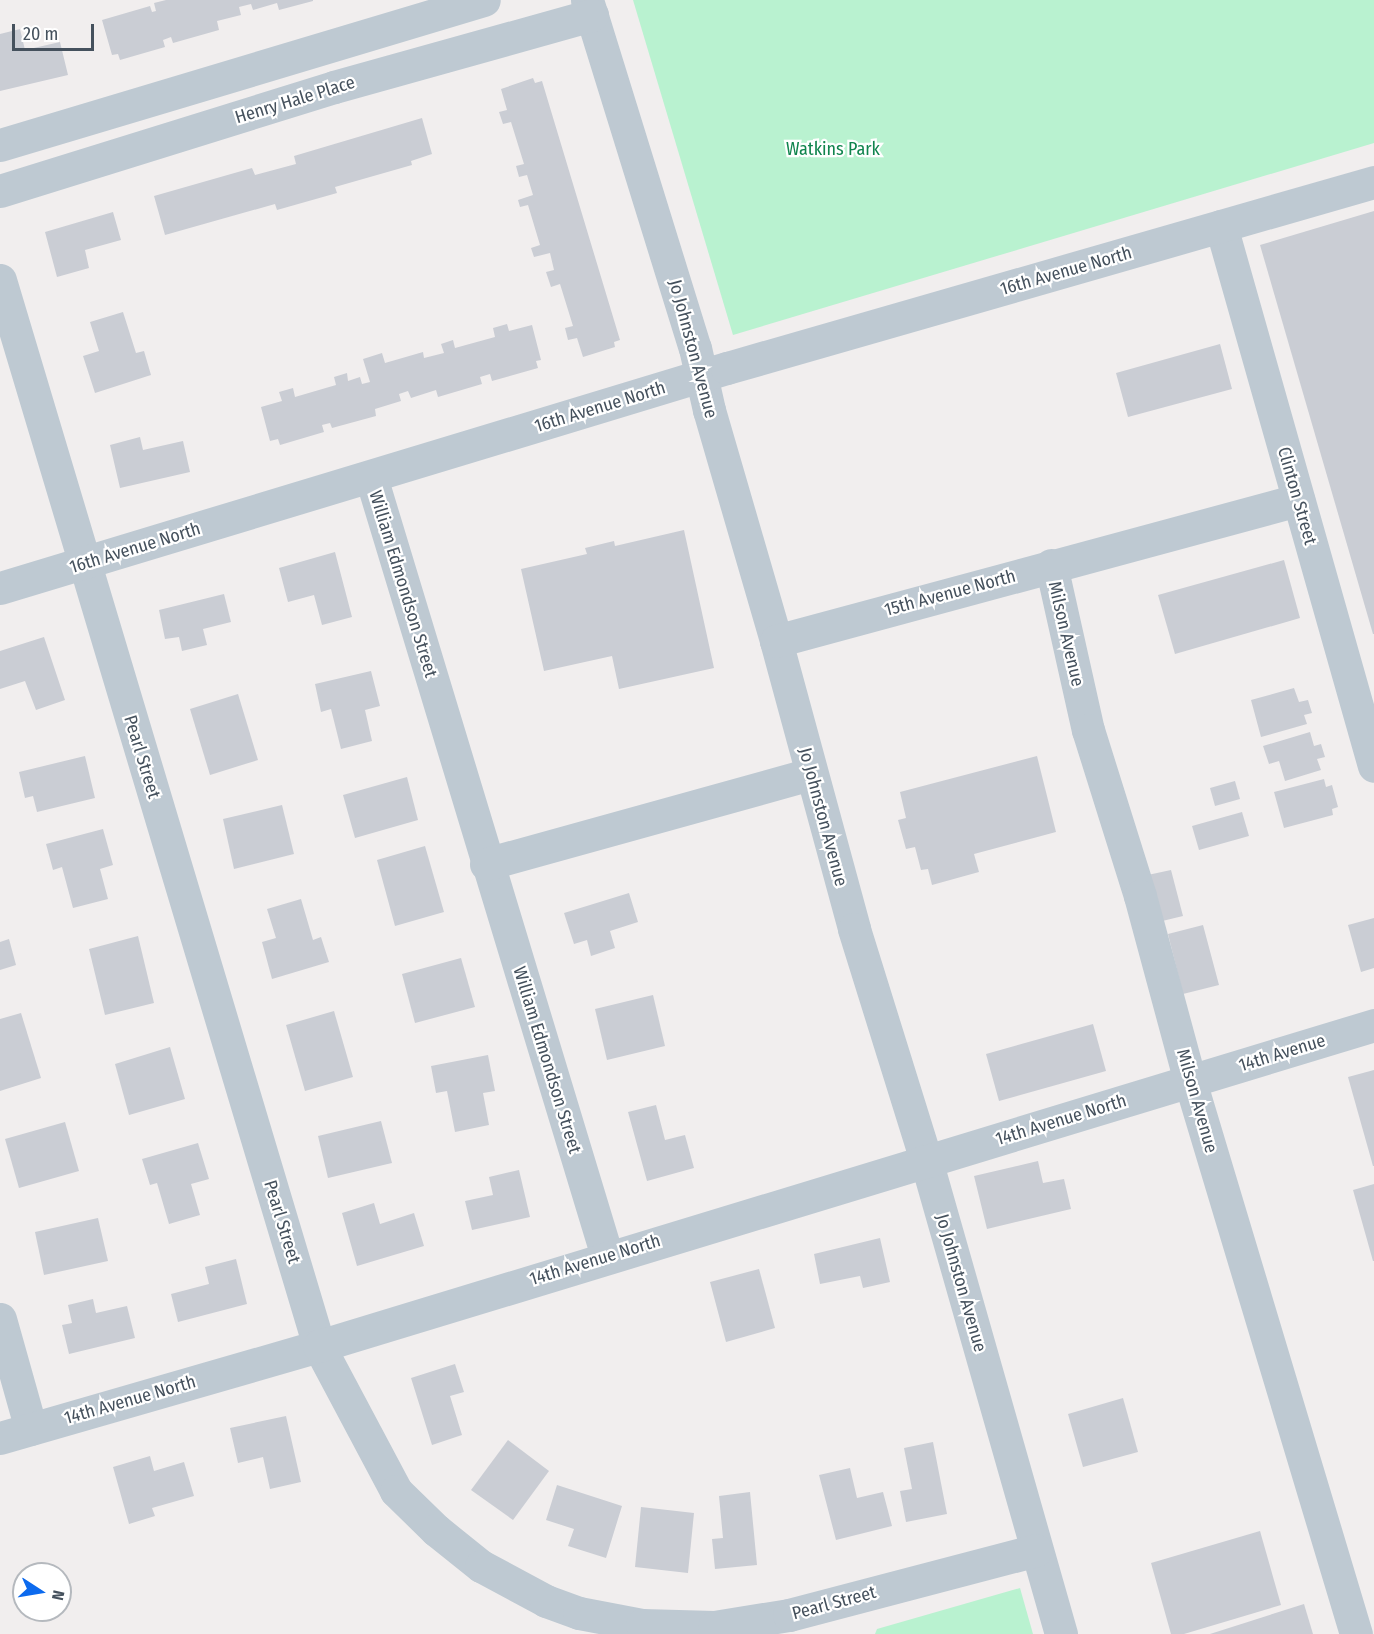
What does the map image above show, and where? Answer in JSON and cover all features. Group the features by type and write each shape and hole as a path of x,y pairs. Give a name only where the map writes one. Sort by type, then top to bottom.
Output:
{"street":[{"path":"0,145 484,0"},
{"name":"Henry Hale Place","path":"0,191 590,8"},
{"name":"Jo Johnston Avenue","path":"590,8 695,348 700,378 776,641 854,929 926,1160 1061,1634"},
{"name":"16th Avenue North","path":"0,588 700,378 1374,182"},
{"name":"Clinton Street","path":"1221,226 1374,766"},
{"name":"Pearl Street","path":"0,280 319,1346 396,1491 436,1530 481,1566 546,1601 579,1613 618,1622 680,1627 755,1622 1036,1550"},
{"name":"William Edmondson Street","path":"371,477 486,864 607,1256"},
{"name":"15th Avenue North","path":"776,641 1298,500"},
{"name":"Milson Avenue","path":"1051,565 1088,730 1140,896 1190,1081 1356,1634"},
{"path":"486,864 811,774"},
{"name":"14th Avenue","path":"1190,1081 1374,1025"},
{"name":"14th Avenue North","path":"0,1438 319,1346 607,1256 1190,1081"},
{"path":"0,1319 31,1429"}],"green space":[{"name":"Watkins Park","path":"633,0 1374,0 1374,143 733,335"},
{"path":"1020,1588 1033,1634 875,1634 877,1629"}],"building":[{"path":"166,0 313,1 279,10 277,3 253,10 251,4 239,7 241,15 217,21 219,30 173,43 171,37 163,40 165,47 120,60 118,54 112,55 102,20 150,6 152,12 156,11 154,3"},
{"path":"20,29 25,50 60,42 68,75 0,91 0,34"},
{"path":"533,78 535,83 542,81 620,340 614,342 615,347 583,357 577,338 568,340 565,328 573,326 560,284 551,287 546,272 554,270 550,253 534,257 531,248 540,245 528,205 520,207 518,200 533,195 527,175 519,177 516,166 524,164 511,122 503,124 499,112 507,110 501,89"},
{"path":"422,118 432,154 411,161 412,165 335,187 337,193 277,210 275,204 165,235 154,196 252,168 255,175 296,164 294,156"},
{"path":"1374,211 1374,634 1373,634 1260,245"},
{"path":"113,212 121,240 85,250 89,268 57,277 45,232"},
{"path":"123,312 136,353 144,351 151,375 95,393 83,356 99,351 90,322"},
{"path":"507,324 509,331 532,325 541,360 536,361 538,368 492,381 490,374 480,377 482,384 438,397 436,390 411,398 408,391 399,394 401,401 375,409 376,416 332,428 330,423 322,425 324,432 280,445 278,439 270,441 261,407 282,401 279,392 293,388 295,397 336,385 334,377 347,373 348,381 360,377 362,384 370,382 363,359 382,353 385,363 423,352 424,358 444,353 441,344 453,340 455,348 495,337 493,328"},
{"path":"1220,344 1232,389 1128,417 1116,373"},
{"path":"140,437 143,450 183,441 190,472 120,488 110,445"},
{"path":"684,530 714,668 619,689 612,656 544,671 521,569 587,554 585,548 614,541 615,546"},
{"path":"335,552 352,617 322,625 314,595 288,602 279,568"},
{"path":"1284,560 1300,618 1175,654 1158,595"},
{"path":"224,594 231,622 203,629 207,645 182,651 179,637 165,639 159,610"},
{"path":"44,637 65,700 36,710 25,681 0,689 0,651"},
{"path":"371,671 380,706 365,710 372,741 341,749 331,709 321,712 315,684"},
{"path":"1294,688 1299,702 1308,700 1312,713 1304,715 1307,724 1261,737 1251,700"},
{"path":"238,694 258,760 210,775 190,709"},
{"path":"1310,732 1314,746 1321,744 1325,757 1317,759 1321,770 1285,781 1279,761 1269,764 1263,746"},
{"path":"85,756 95,798 37,812 33,796 25,798 19,772"},
{"path":"1037,756 1056,832 974,854 979,872 932,885 928,869 921,870 915,847 906,849 898,820 906,818 900,792"},
{"path":"407,777 418,820 355,838 343,795"},
{"path":"1324,779 1326,787 1332,785 1338,807 1332,809 1333,815 1284,828 1274,792"},
{"path":"1235,781 1240,799 1215,806 1210,788"},
{"path":"282,805 294,854 234,869 223,819"},
{"path":"1242,812 1249,836 1199,850 1192,826"},
{"path":"103,829 113,865 100,869 108,899 73,908 62,867 53,870 46,844"},
{"path":"425,846 444,912 395,926 377,860"},
{"path":"1171,870 1183,916 1154,923 1143,876"},
{"path":"629,893 638,922 610,931 615,948 591,956 587,940 574,944 564,913"},
{"path":"301,899 313,940 321,937 329,962 272,979 262,942 276,938 267,909"},
{"path":"1374,918 1374,968 1361,972 1348,925"},
{"path":"1203,925 1219,985 1183,994 1168,934"},
{"path":"138,936 154,1003 105,1015 89,949"},
{"path":"9,939 16,965 0,970 0,942"},
{"path":"461,958 475,1007 415,1023 402,974"},
{"path":"653,995 665,1046 607,1060 595,1009"},
{"path":"334,1011 353,1077 305,1091 286,1025"},
{"path":"21,1013 41,1078 0,1091 0,1019"},
{"path":"1093,1024 1106,1071 999,1101 986,1054"},
{"path":"170,1047 185,1099 129,1115 115,1064"},
{"path":"488,1055 495,1091 483,1093 489,1125 455,1132 447,1091 436,1093 431,1066"},
{"path":"1374,1070 1374,1166 1373,1166 1348,1077"},
{"path":"656,1105 665,1140 685,1135 694,1168 647,1181 628,1112"},
{"path":"381,1121 392,1163 328,1178 318,1136"},
{"path":"65,1122 79,1171 19,1188 5,1139"},
{"path":"198,1143 209,1179 191,1184 200,1215 169,1224 157,1183 150,1185 142,1159"},
{"path":"1038,1161 1043,1183 1064,1179 1071,1209 987,1229 974,1176"},
{"path":"519,1170 530,1217 472,1230 465,1201 493,1195 489,1177"},
{"path":"1374,1184 1374,1261 1373,1261 1353,1190"},
{"path":"374,1203 380,1224 414,1213 424,1246 357,1266 342,1213"},
{"path":"98,1218 108,1261 44,1275 35,1232"},
{"path":"880,1238 890,1282 863,1288 860,1276 820,1284 814,1254"},
{"path":"236,1259 247,1304 178,1322 171,1294 209,1284 205,1267"},
{"path":"759,1269 775,1328 726,1342 710,1282"},
{"path":"93,1299 96,1313 127,1306 135,1338 69,1354 62,1325 72,1323 68,1305"},
{"path":"455,1364 464,1392 450,1396 462,1435 432,1445 411,1378"},
{"path":"1123,1398 1138,1452 1083,1467 1068,1414"},
{"path":"286,1416 301,1482 270,1489 263,1457 238,1463 230,1428"},
{"path":"508,1440 549,1471 513,1520 471,1490"},
{"path":"933,1442 947,1514 906,1522 900,1491 912,1489 904,1448"},
{"path":"150,1456 154,1471 184,1462 194,1496 152,1508 155,1516 129,1524 113,1467"},
{"path":"850,1468 857,1498 883,1492 892,1526 836,1540 819,1475"},
{"path":"557,1485 622,1506 606,1558 568,1546 574,1529 546,1520"},
{"path":"750,1492 757,1565 715,1569 712,1539 723,1538 719,1496"},
{"path":"641,1507 694,1513 688,1573 635,1567"},
{"path":"1260,1531 1281,1605 1184,1634 1171,1634 1151,1563"},
{"path":"1304,1604 1313,1634 1210,1634"}]}
